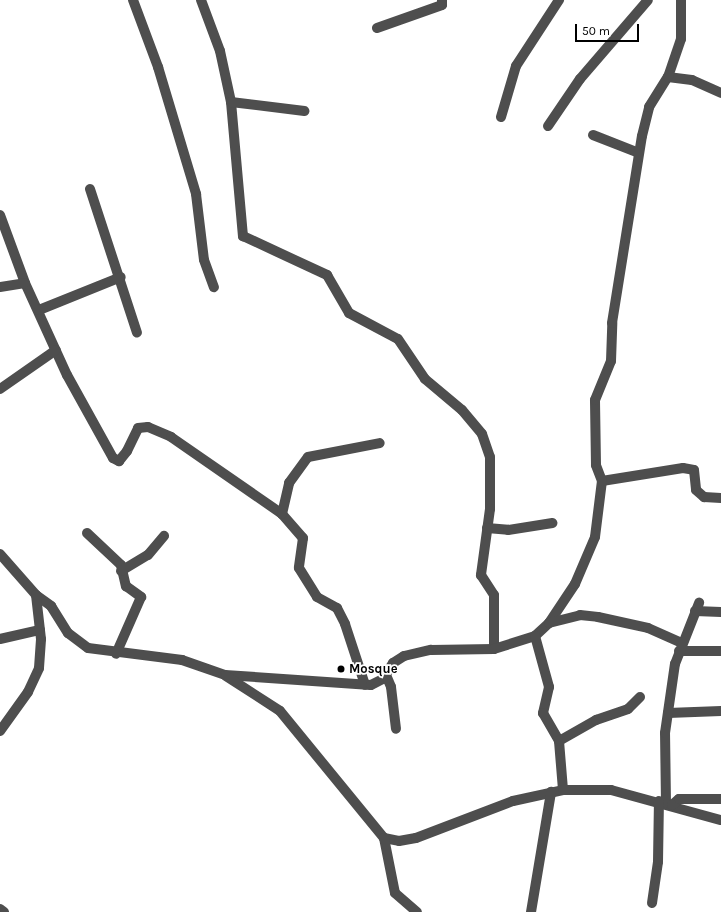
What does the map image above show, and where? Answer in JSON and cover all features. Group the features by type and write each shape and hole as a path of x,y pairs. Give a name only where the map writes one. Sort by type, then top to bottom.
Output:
{"street":[{"path":"133,0 158,67 196,194 204,260 214,287"},
{"path":"201,0 220,51 231,102 243,236 327,275 348,313 398,339 425,379 477,428 490,457 490,510 481,574 494,595 494,648"},
{"path":"377,28 442,5 442,0"},
{"path":"501,117 516,66 560,0"},
{"path":"548,126 580,79 648,0"},
{"path":"0,554 36,595 51,606 77,642 88,648 116,654 182,660 225,674 365,685 386,675 393,663 404,656 431,650 494,648 535,636 549,624 575,584 595,537 602,481 596,465 595,400 611,361 612,323 639,153 649,107 668,77 681,39 681,0"},
{"path":"668,77 692,80 721,92"},
{"path":"231,102 304,111"},
{"path":"593,135 639,153"},
{"path":"90,189 121,276 137,333"},
{"path":"0,215 25,283 39,310 56,350 113,458 119,461 127,451 138,428 148,427 171,437 282,514 303,538 299,568 317,597 337,608 340,613 365,685"},
{"path":"39,310 121,276"},
{"path":"0,287 25,283"},
{"path":"0,390 56,350"},
{"path":"282,514 289,483 308,457 380,443"},
{"path":"602,481 683,468 694,470 696,490 704,497 721,498"},
{"path":"487,528 508,530 552,523"},
{"path":"87,533 121,565 121,570 131,592 141,597 116,654"},
{"path":"121,570 148,555 164,536"},
{"path":"0,732 28,692 39,668 40,630 36,595"},
{"path":"652,903 666,803 668,713 681,647 697,607 721,612"},
{"path":"549,624 580,615 598,617 648,628 681,647 721,652"},
{"path":"0,639 40,630"},
{"path":"535,636 549,687 543,713 559,741 562,790"},
{"path":"225,674 280,711 384,838 395,893 417,912"},
{"path":"386,675 391,687 396,729"},
{"path":"559,741 596,720 628,709 640,697"},
{"path":"668,713 721,711"},
{"path":"384,838 399,841 416,838 513,801 562,790 612,790 666,803 721,820"},
{"path":"531,912 551,792"},
{"path":"666,803 679,799 721,799"},
{"path":"0,909 4,912"}],"place":[{"name":"Mosque","path":"341,669"}]}
